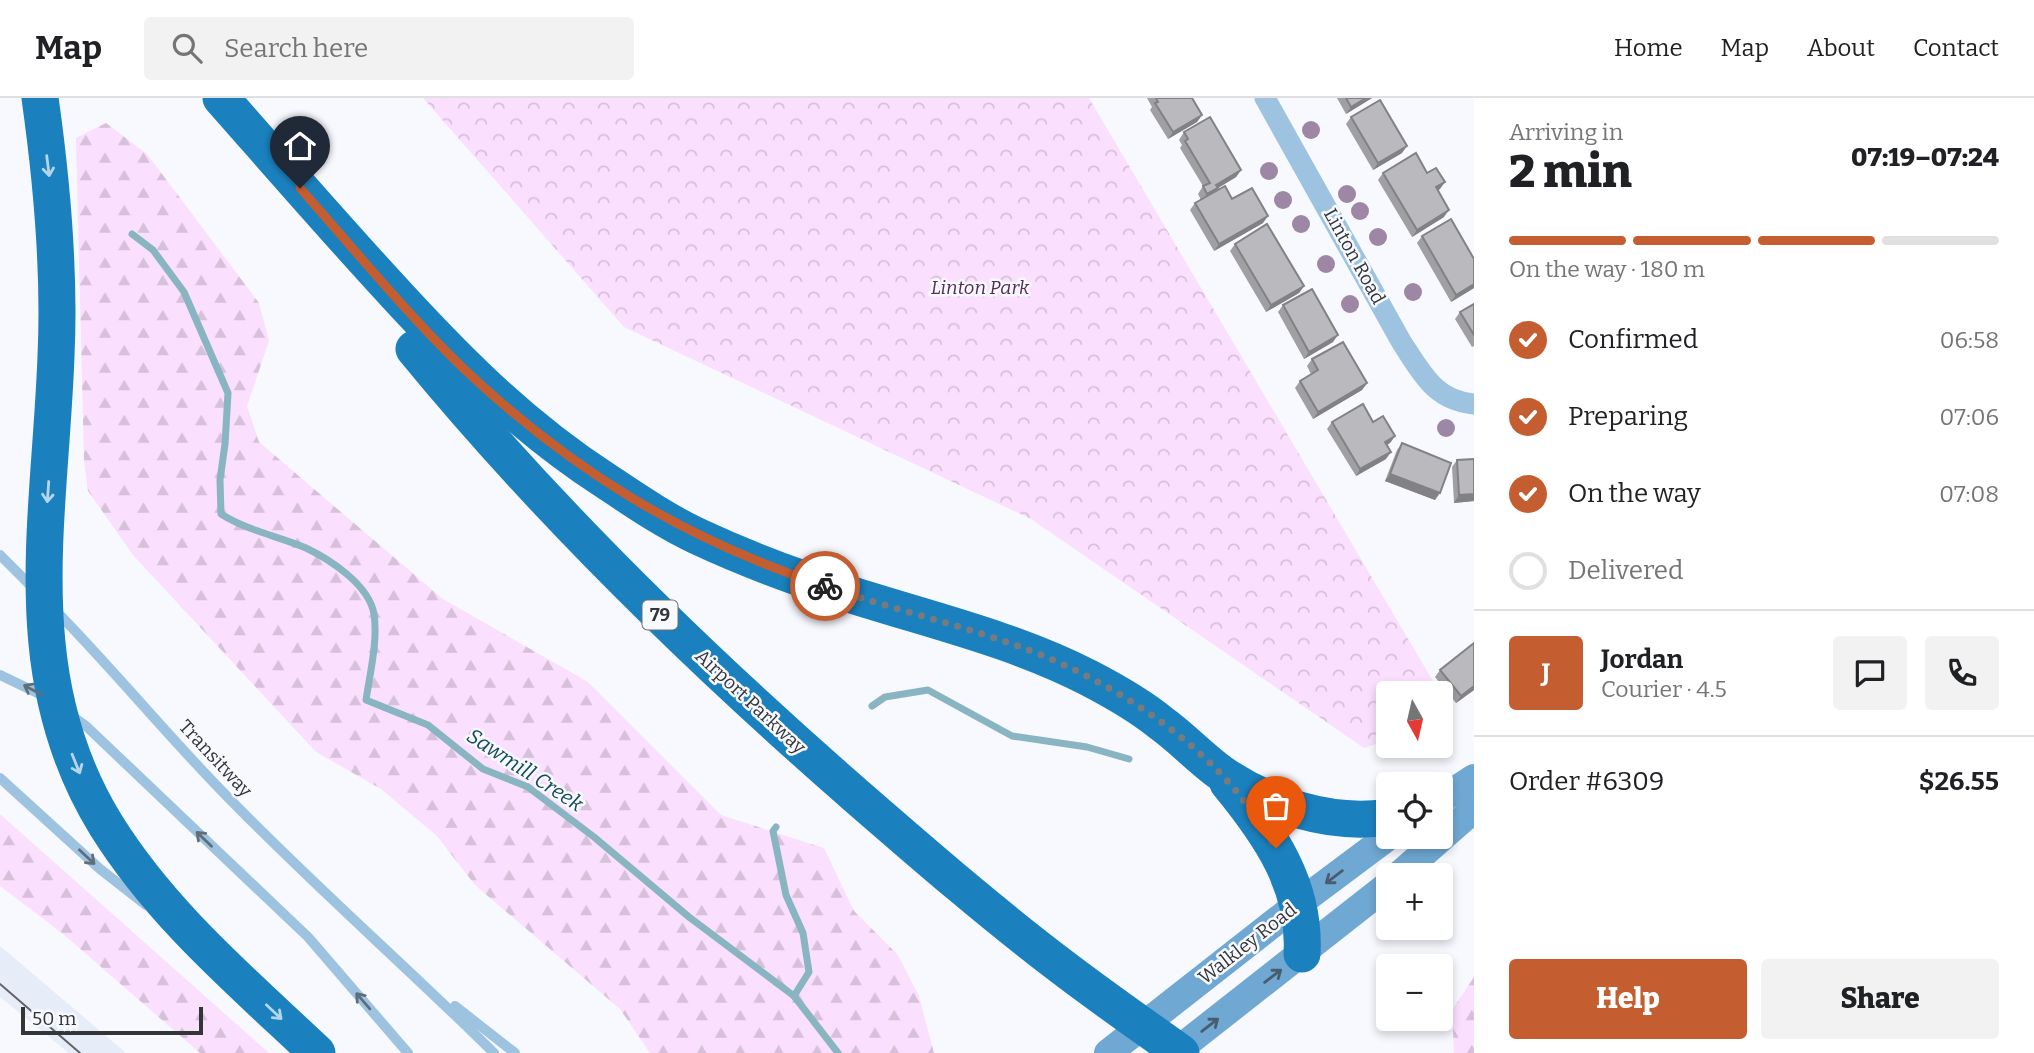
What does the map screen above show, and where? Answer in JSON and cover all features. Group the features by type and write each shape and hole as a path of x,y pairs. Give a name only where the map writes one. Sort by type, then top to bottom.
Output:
{"highway":[{"path":"40,98 54,233 57,354 44,536 44,626 46,653 67,741 89,794 105,823 152,892 317,1053"},
{"path":"218,98 463,367 520,419 581,466 665,519 736,553 849,594 1018,646 1085,675 1162,723 1219,771 1259,795 1328,818 1376,818"},
{"name":"Airport Parkway","path":"218,98 352,275 431,369 561,515 665,620 769,720 901,835 1064,969 1181,1053"},
{"path":"1219,771 1247,806 1286,866 1298,904 1303,932 1301,954"}],"main road":[{"path":"1453,792 1474,778"},
{"path":"1413,863 1474,810"},
{"name":"Walkley Road","path":"1108,1053 1376,846"},
{"path":"1174,1053 1376,895"}],"street":[{"name":"Linton Road","path":"1265,98 1402,343 1425,378 1440,393 1466,403"}],"lane":[{"name":"Transitway","path":"0,555 85,640 226,795 494,1053"},
{"path":"0,675 48,698 86,726 308,937 408,1053"},
{"path":"0,778 100,869 154,912"},
{"path":"165,920 230,971"},
{"name":"Transitway","path":"417,976 515,1053"}],"shaded area":[{"path":"0,946 126,1053 69,1053 0,997"}],"green space":[{"name":"Linton Park","path":"423,98 1089,98 1433,681 1376,681 1376,744 1364,748 1031,519 624,327"},
{"path":"106,123 147,154 259,303 269,341 247,406 259,442 443,599 588,682 721,815 824,848 854,911 898,955 919,996 934,1053 650,1053 620,1009 475,885 437,836 381,789 316,752 133,555 88,491 84,461 76,138"},
{"path":"0,814 269,1053 200,1053 63,934 0,886"},
{"path":"1474,977 1474,1053 1454,1053 1453,1008"}],"building":[{"path":"1156,98 1192,98 1202,115 1173,132 1155,103 1158,102"},
{"path":"1346,98 1366,98 1351,107"},
{"path":"1380,100 1407,146 1378,163 1351,117"},
{"path":"1210,117 1241,170 1216,185 1218,188 1207,194 1203,186 1210,183 1185,141 1188,139 1184,132"},
{"path":"1416,153 1427,173 1436,168 1445,182 1436,187 1449,210 1417,230 1383,173"},
{"path":"1225,186 1232,199 1252,188 1268,216 1219,244 1195,203"},
{"path":"1451,219 1474,259 1474,284 1456,295 1422,236"},
{"path":"1267,224 1304,286 1271,305 1235,244"},
{"path":"1312,289 1338,335 1309,352 1283,305"},
{"path":"1474,304 1474,335 1460,312"},
{"path":"1343,342 1367,383 1318,412 1300,381 1318,370 1312,359"},
{"path":"1363,404 1373,422 1383,416 1395,436 1385,442 1391,452 1360,469 1332,422"},
{"path":"1402,443 1451,463 1440,493 1390,474"},
{"path":"1474,459 1474,494 1459,495 1457,460"},
{"path":"1474,643 1474,686 1461,696 1453,686 1453,681 1449,681 1440,670"}],"waterway":[{"name":"Sawmill Creek","path":"132,234 153,250 184,292 228,393 220,480 221,514 252,529 306,548 326,559 348,575 371,603 375,635 366,700 428,725 483,769 528,787 594,837 689,917 794,996 838,1053"},
{"path":"872,706 885,697 928,690 1012,736 1087,747 1129,759"},
{"path":"776,827 773,831 786,895 803,933 809,972 794,996"}],"tram line":[{"path":"0,984 80,1053"}],"way so far":[{"path":"825,586 1018,646 1113,690 1162,723 1219,771 1276,848"}],"route":[{"path":"300,188 463,367 520,419 581,466 634,501 695,535 775,569 825,586"}]}
